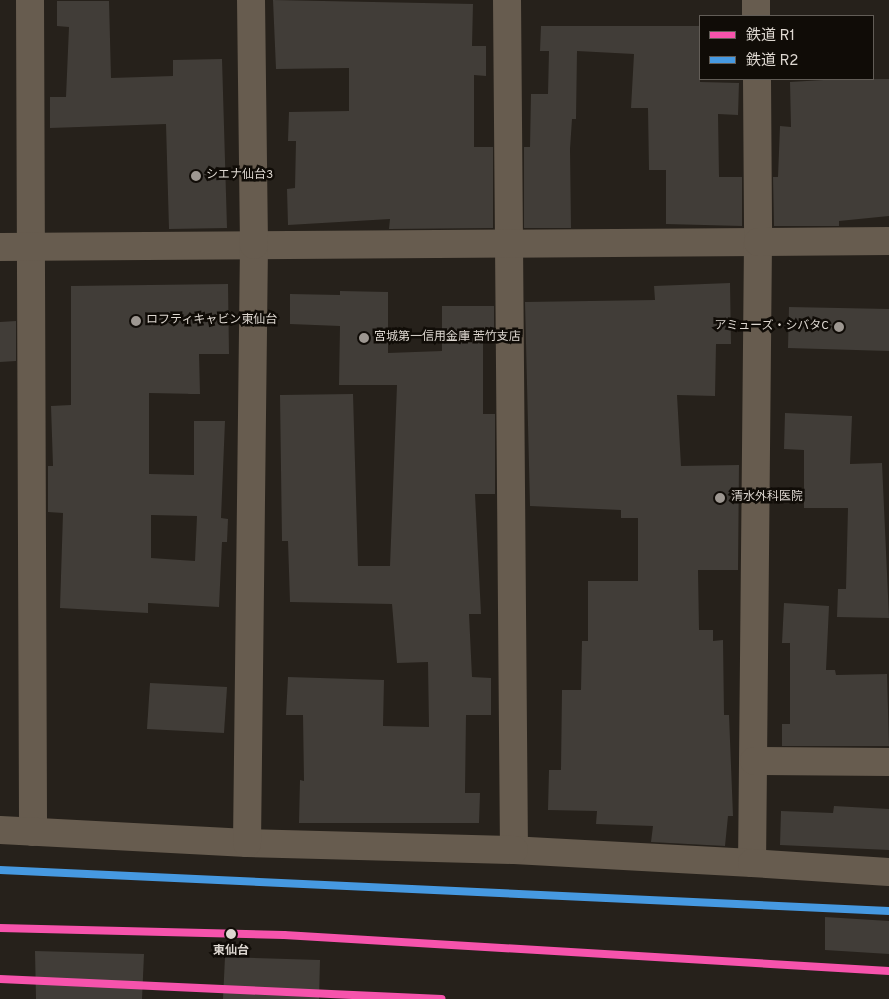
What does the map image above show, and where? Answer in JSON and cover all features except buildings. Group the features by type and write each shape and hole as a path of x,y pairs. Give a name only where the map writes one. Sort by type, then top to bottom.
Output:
{"street":[{"path":"30,0 33,247 33,832"},
{"path":"248,843 254,245 251,0"},
{"path":"507,0 506,243 514,850"},
{"path":"756,0 756,15"},
{"path":"752,863 758,242 757,80"},
{"path":"0,247 889,241"},
{"path":"754,762 889,762"},
{"path":"0,830 248,843 514,850 889,872"}],"railway":[{"path":"0,928 284,935 889,971"}],"rail line":[{"name":"R2","path":"0,870 889,911"},
{"name":"R1","path":"0,928 284,935 889,971"},
{"name":"R1","path":"0,979 442,999"}],"place":[{"name":"シエナ仙台3","path":"196,176"},
{"name":"ロフティキャビン東仙台","path":"136,321"},
{"name":"アミューズ・シバタC","path":"839,327"},
{"name":"宮城第一信用金庫 苦竹支店","path":"364,338"},
{"name":"清水外科医院","path":"720,498"},
{"name":"東仙台","path":"231,934"}]}
